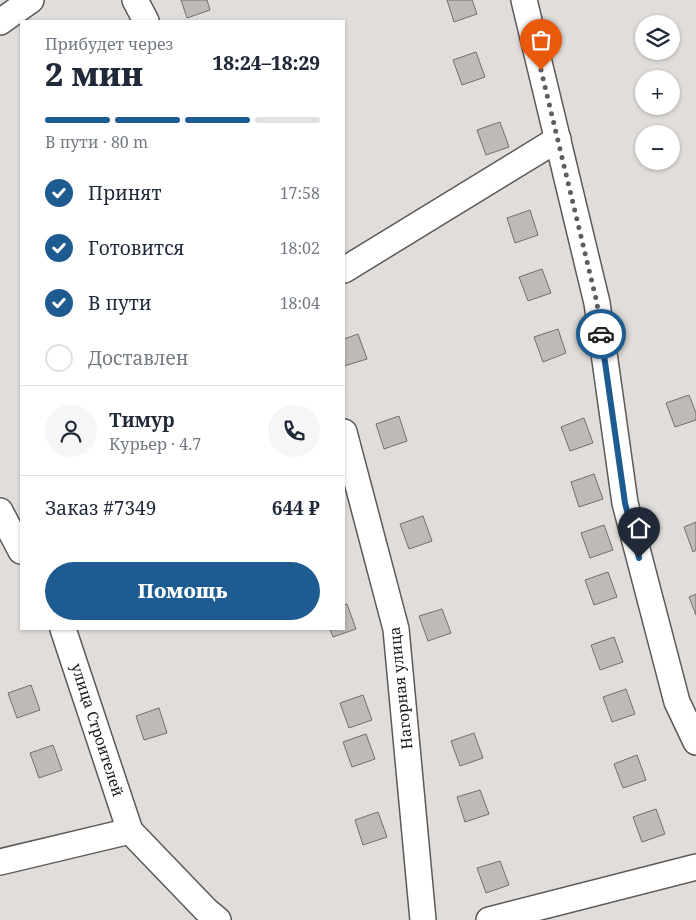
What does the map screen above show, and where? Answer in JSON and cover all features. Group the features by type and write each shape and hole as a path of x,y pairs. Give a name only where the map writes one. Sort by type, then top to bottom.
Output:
{"lane":[{"path":"0,22 31,0"},
{"path":"135,0 145,20"},
{"path":"524,0 597,303 625,503 677,702 696,742"},
{"path":"345,269 558,140"},
{"name":"Нагорная улица","path":"345,436 396,629 423,920"},
{"path":"0,511 20,549"},
{"name":"улица Строителей","path":"63,630 130,831 206,910 218,920"},
{"path":"0,862 130,831"},
{"path":"489,920 696,867"}],"building":[{"path":"181,0 207,0 210,10 187,18"},
{"path":"447,0 472,0 477,14 454,22"},
{"path":"476,52 485,77 462,85 453,60"},
{"path":"500,122 509,147 486,155 477,130"},
{"path":"530,210 538,235 515,243 507,218"},
{"path":"542,269 551,293 528,301 519,277"},
{"path":"558,329 566,353 543,362 534,337"},
{"path":"358,334 367,359 345,366 345,339"},
{"path":"689,395 696,413 696,420 675,427 666,403"},
{"path":"399,416 407,441 384,449 376,424"},
{"path":"584,418 593,443 570,451 561,427"},
{"path":"594,474 603,499 579,507 571,482"},
{"path":"423,516 432,541 409,549 400,524"},
{"path":"696,522 696,550 693,552 684,527"},
{"path":"604,525 613,550 590,558 581,533"},
{"path":"608,572 617,597 594,605 585,580"},
{"path":"696,594 696,615 689,597"},
{"path":"347,604 356,629 333,637 330,630 345,630 345,605"},
{"path":"442,609 451,633 428,641 419,616"},
{"path":"614,637 623,662 600,670 591,645"},
{"path":"31,685 40,710 17,718 8,693"},
{"path":"626,689 635,714 612,722 603,697"},
{"path":"363,695 372,720 349,728 340,703"},
{"path":"159,708 167,733 144,740 136,716"},
{"path":"474,733 483,758 460,766 451,741"},
{"path":"366,734 375,759 352,767 343,742"},
{"path":"53,745 62,770 39,778 30,753"},
{"path":"637,755 646,780 623,788 614,764"},
{"path":"480,790 489,814 465,822 457,797"},
{"path":"656,809 665,834 642,842 633,817"},
{"path":"378,812 387,837 363,845 355,820"},
{"path":"500,861 509,885 486,893 477,868"}],"way so far":[{"path":"541,70 597,303 601,334"}],"route":[{"path":"601,334 625,503 639,558"}]}
